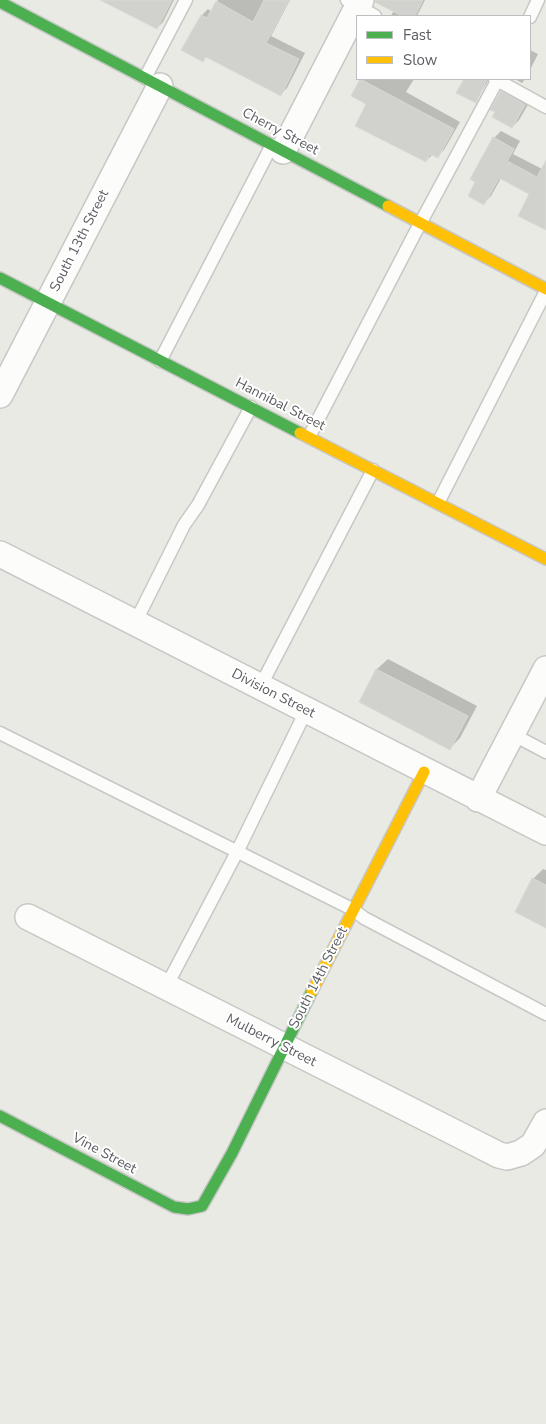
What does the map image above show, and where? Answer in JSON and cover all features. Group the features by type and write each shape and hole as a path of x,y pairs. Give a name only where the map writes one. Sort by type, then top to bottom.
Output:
{"street":[{"path":"278,148 360,6"},
{"name":"Cherry Street","path":"4,7 152,82 546,290"},
{"name":"South 13th Street","path":"0,395 48,303 152,82"},
{"name":"Hannibal Street","path":"0,278 546,559"},
{"name":"Division Street","path":"0,554 424,772 546,832"},
{"path":"478,799 546,669"},
{"name":"South 14th Street","path":"197,1208 206,1200 232,1153 283,1048 424,772"},
{"name":"Mulberry Street","path":"28,917 283,1048 499,1155 515,1156 533,1145 546,1122"},
{"name":"Vine Street","path":"0,1116 174,1207 197,1208"}],"lane":[{"path":"152,82 186,0"},
{"path":"531,15 538,0"},
{"path":"309,437 496,80"},
{"path":"499,80 546,107"},
{"path":"160,361 278,148"},
{"path":"438,503 546,290"},
{"path":"135,623 184,525 198,505 251,407"},
{"path":"260,688 373,470"},
{"path":"166,987 237,852 306,711"},
{"path":"0,733 354,910 364,918 546,1014"},
{"path":"512,734 546,752"}],"building":[{"path":"100,0 172,0 157,29"},
{"path":"264,0 289,0 266,43 299,59 281,96 206,57 203,62 181,50 201,15 207,18 216,1 253,22"},
{"path":"375,0 423,0 416,15 400,15 375,2"},
{"path":"359,80 362,80 454,129 438,158 430,154 426,162 355,126 366,104 351,96"},
{"path":"463,80 487,80 476,103 456,93"},
{"path":"501,91 525,105 512,128 492,117 495,112 490,110"},
{"path":"493,137 514,149 507,161 537,177 546,160 546,230 518,216 529,194 499,178 484,205 468,196 475,182 470,179"},
{"path":"376,669 468,716 450,750 359,702"},
{"path":"532,878 546,885 546,928 515,912"}],"traffic: fast":[{"path":"0,2 388,206"},
{"path":"0,278 300,433"},
{"path":"0,1116 174,1207 188,1209 202,1206 232,1153 312,991"}],"traffic: slow":[{"path":"388,206 546,289"},
{"path":"300,433 546,559"},
{"path":"312,991 424,772"}]}
